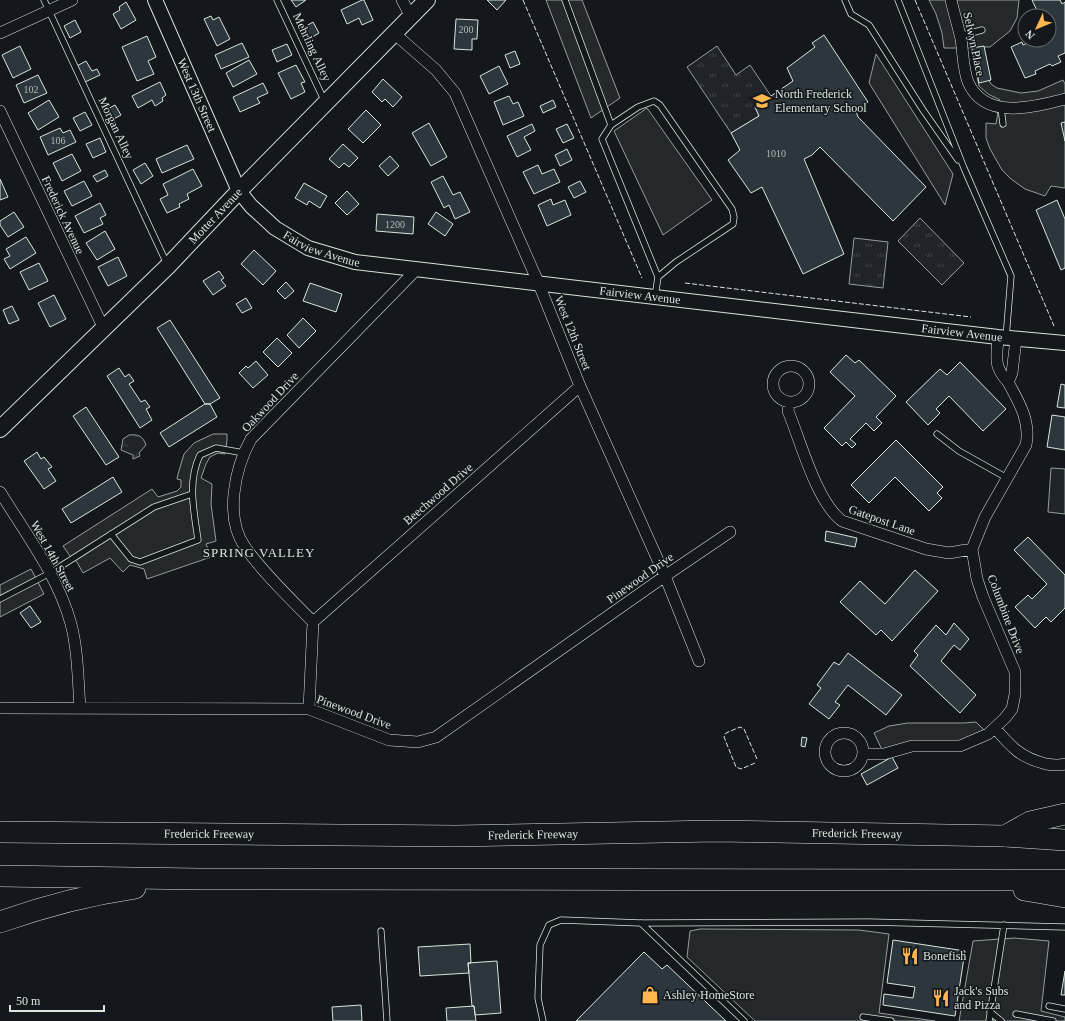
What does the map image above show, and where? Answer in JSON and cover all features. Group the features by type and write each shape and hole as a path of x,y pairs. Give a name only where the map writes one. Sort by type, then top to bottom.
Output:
{"highway":[{"path":"1005,836 1030,822 1065,814"},
{"name":"Frederick Freeway","path":"0,832 456,836 715,831 1005,836 1065,840"},
{"path":"0,876 199,879 930,878 1065,880"},
{"path":"930,878 1065,897"},
{"path":"0,922 44,907 92,895 199,879"}],"main road":[{"name":"Motter Avenue","path":"0,429 168,266 239,191 427,0"}],"street":[{"path":"0,33 72,0"},
{"name":"West 13th Street","path":"155,0 239,191"},
{"path":"402,0 411,17"},
{"name":"Selwyn Place","path":"951,0 960,36 968,80 972,89 988,102 1001,108 1028,108 1065,99"},
{"name":"West 12th Street","path":"395,34 436,70 455,93 538,282 580,386 665,576 699,661"},
{"name":"Frederick Avenue","path":"0,111 104,329"},
{"name":"Fairview Avenue","path":"239,191 251,206 274,228 308,248 355,262 416,270 538,282 1006,338 1065,343"},
{"name":"Oakwood Drive","path":"312,622 244,546 236,525 233,501 235,482 244,453 251,439 416,270"},
{"path":"1006,338 1012,373 1008,382"},
{"name":"Columbine Drive","path":"864,754 884,754 912,746 960,746 977,740 995,728 1012,709 1016,682 1015,672 983,597 977,579 972,549 984,516 1026,445 1028,432 1020,406 1008,382 999,373 996,363 1006,338"},
{"name":"Beechwood Drive","path":"312,622 580,386"},
{"name":"Gatepost Lane","path":"789,402 788,411 823,499 834,514 842,521 926,549 949,553 972,549"},
{"name":"West 14th Street","path":"0,492 50,573 65,606 74,639 80,708"},
{"name":"Pinewood Drive","path":"0,708 309,709 389,740 418,742 436,737 730,532"},
{"path":"309,709 312,622"},
{"path":"995,728 1018,753 1029,759 1050,765 1065,764"}],"lane":[{"name":"Morgan Alley","path":"44,0 168,266"},
{"name":"Mehrling Alley","path":"277,0 326,104"},
{"path":"565,0 611,124"},
{"path":"845,0 851,14 869,25 923,110 964,168"},
{"path":"898,0 964,168 1011,276 1006,338"},
{"path":"960,36 982,30"},
{"path":"655,297 658,277 602,139 611,124 638,107 654,101 660,105 723,195 732,209 734,218 733,224 676,262 658,277"},
{"path":"1001,108 1003,124"},
{"path":"937,434 959,450 1007,478"},
{"path":"111,534 131,559 140,562 198,540 192,494 193,475 200,455 216,448 244,453"},
{"path":"0,599 50,573 154,507 192,494"},
{"path":"542,1021 538,998 540,945 549,925 561,920 641,923 869,922 1065,927"},
{"path":"641,923 744,1021"},
{"path":"989,1021 1004,925"},
{"path":"381,931 387,1021"},
{"path":"1049,1006 1065,1009"},
{"path":"990,1012 1002,1021"},
{"path":"1016,1014 1053,1021"},
{"path":"863,1017 891,1021"}],"green space":[{"path":"717,46 736,75 750,65 771,96 755,107 759,116 731,133 687,67"},
{"path":"920,218 964,263 942,285 898,241"},
{"path":"854,238 888,242 883,288 849,284"},
{"path":"129,435 140,436 146,445 139,453 140,456 133,459 133,455 121,450 123,439"},
{"path":"1051,468 1065,469 1065,514 1048,512"}],"shaded area":[{"path":"546,0 582,0 620,98 591,118"},
{"path":"929,0 1019,0 1017,18 1010,31 990,47 983,47 988,79 991,84 997,88 1021,93 1038,91 1063,80 1065,84 1065,188 1051,186 1045,196 1025,189 1011,179 1002,170 990,149 986,138 986,123 996,124 1000,100 988,94 979,86 971,48 944,48 942,33 936,14"},
{"path":"876,54 953,174 945,205 869,83"},
{"path":"647,108 712,200 663,235 614,131"},
{"path":"213,434 227,434 227,440 225,454 218,453 210,457 201,478 212,484 211,504 216,541 206,544 211,557 147,579 144,569 130,565 123,572 110,558 83,573 77,562 70,556 63,546 152,489 158,497 177,491 181,487 181,480 177,479 184,454 194,443"},
{"path":"31,569 44,594 0,617 0,585"},
{"path":"976,722 988,734 977,740 884,754 874,733 889,726 908,723"},
{"path":"700,929 859,930 889,934 879,1013 935,1021 755,1021 687,957 690,931"},
{"path":"1014,938 1049,941 1041,1011 1065,1017 1065,1021 959,1021 973,941"}],"building":[{"path":"291,0 306,0 296,7"},
{"path":"364,0 373,20 362,25 359,18 347,24 341,10"},
{"path":"487,0 506,0 497,10"},
{"path":"1032,0 1060,0 1062,4 1065,2 1065,53 1058,56 1061,62 1052,66 1050,64 1035,71 1036,74 1025,78 1011,47 1017,44 1017,48 1057,48 1057,8 1036,8"},
{"path":"126,2 136,20 121,29 113,14 120,10 119,7"},
{"path":"211,16 213,20 219,17 230,39 217,46 204,19"},
{"path":"456,19 478,20 477,39 472,39 472,50 454,49"},
{"path":"75,20 81,32 70,38 64,26"},
{"path":"313,22 319,33 309,39 303,28"},
{"name":"North Frederick Elementary School","path":"824,35 868,102 856,111 858,117 926,187 893,221 820,147 812,155 804,159 844,254 803,274 762,187 751,193 728,160 740,150 731,133 759,116 755,107 793,81 787,68 815,47 812,43"},
{"path":"147,36 156,57 148,61 154,74 137,81 122,47"},
{"path":"242,43 249,57 221,69 215,55"},
{"path":"287,44 292,55 277,62 272,50"},
{"path":"20,46 31,69 13,78 2,55"},
{"path":"984,46 991,80 979,83 972,48"},
{"path":"515,51 520,64 510,68 505,55"},
{"path":"249,60 257,74 233,87 226,73"},
{"path":"86,61 92,71 97,69 100,75 85,82 77,66"},
{"path":"296,65 305,82 301,83 305,92 291,99 278,73"},
{"path":"499,66 508,84 489,94 480,76"},
{"path":"38,75 47,93 24,103 16,85"},
{"path":"383,79 402,97 393,107 385,99 382,102 372,92"},
{"path":"160,82 166,95 162,98 163,101 155,106 152,100 138,108 132,96"},
{"path":"263,83 268,93 257,98 260,103 240,112 233,97"},
{"path":"509,96 513,104 518,102 524,116 503,125 494,102"},
{"path":"49,100 59,117 38,130 28,113"},
{"path":"553,100 556,107 543,113 540,106"},
{"path":"115,105 121,115 110,121 104,111"},
{"path":"366,110 381,125 363,143 348,129"},
{"path":"85,112 92,125 80,131 73,118"},
{"path":"1065,122 1065,141 1061,123"},
{"path":"429,123 447,157 431,166 412,133"},
{"path":"532,124 535,131 524,137 531,150 517,157 507,136"},
{"path":"567,124 574,138 563,143 556,129"},
{"path":"60,128 63,133 70,130 76,142 48,155 40,137"},
{"path":"100,138 106,152 93,158 86,144"},
{"path":"343,144 358,158 349,167 344,163 339,168 329,159"},
{"path":"187,145 194,159 162,173 156,159"},
{"path":"567,149 572,160 560,166 555,155"},
{"path":"72,154 81,171 62,181 53,163"},
{"path":"390,156 399,166 388,176 379,166"},
{"path":"145,163 153,176 141,184 133,170"},
{"path":"538,165 542,174 554,169 560,182 534,194 523,172"},
{"path":"193,169 202,186 187,194 189,199 179,204 180,207 167,213 160,199 168,195 163,184"},
{"path":"105,170 108,176 97,182 93,176"},
{"path":"443,176 453,195 460,192 470,212 455,219 449,205 444,208 431,182"},
{"path":"0,179 8,197 0,200"},
{"path":"84,181 92,196 72,206 64,191"},
{"path":"580,181 586,192 574,198 568,187"},
{"path":"304,183 327,196 320,208 309,201 307,205 295,198"},
{"path":"347,191 359,204 347,215 335,203"},
{"path":"551,199 553,205 565,200 571,215 547,226 538,205"},
{"path":"1057,200 1065,219 1065,268 1061,270 1036,210"},
{"path":"100,203 106,215 100,218 103,224 84,233 75,216"},
{"path":"14,212 24,227 8,237 0,225 0,221"},
{"path":"436,212 453,224 445,236 428,224"},
{"path":"377,214 414,217 413,234 376,231"},
{"path":"105,231 115,249 97,260 86,243"},
{"path":"26,237 36,253 10,269 4,259 10,256 6,249"},
{"path":"254,250 276,271 263,285 241,264"},
{"path":"118,257 127,276 108,286 98,267"},
{"path":"39,263 48,281 29,290 20,272"},
{"path":"219,271 224,278 221,280 226,286 213,295 203,281"},
{"path":"286,282 294,291 285,299 277,291"},
{"path":"310,283 342,294 336,312 303,301"},
{"path":"54,295 66,319 50,327 38,303"},
{"path":"246,298 252,308 242,313 236,304"},
{"path":"12,306 19,320 9,324 3,310"},
{"path":"303,318 316,331 299,348 287,335"},
{"path":"170,320 220,398 210,404 205,404 157,328"},
{"path":"277,338 292,353 278,367 263,352"},
{"path":"846,355 855,363 859,360 896,396 876,417 882,423 874,431 866,423 850,439 856,444 852,448 846,442 842,446 824,428 855,396 830,372"},
{"path":"256,361 268,375 253,388 239,373 246,366 248,368"},
{"path":"960,362 1006,409 983,431 949,396 936,409 940,413 928,425 906,402 940,369 947,375"},
{"path":"119,368 125,377 129,374 134,381 129,384 141,402 145,400 150,407 146,409 152,420 140,428 107,376"},
{"path":"1061,384 1065,385 1065,408 1057,407"},
{"path":"205,404 210,404 217,417 169,447 160,433"},
{"path":"86,407 119,457 106,465 73,416"},
{"path":"1052,415 1065,417 1065,450 1047,447"},
{"path":"896,440 943,487 937,493 942,498 929,511 895,477 869,503 851,485"},
{"path":"37,452 41,459 44,457 52,467 48,469 56,481 44,489 24,461"},
{"path":"113,477 122,492 71,523 62,509"},
{"path":"826,531 857,538 855,547 825,541"},
{"path":"1028,537 1065,575 1065,608 1051,622 1046,617 1035,628 1015,607 1028,595 1032,599 1047,584 1014,550"},
{"path":"915,570 938,591 892,641 881,630 876,635 840,602 860,581 885,604"},
{"path":"30,606 41,622 31,628 20,613"},
{"path":"954,623 969,639 960,650 954,645 941,661 976,695 960,713 910,666 918,655 914,651 936,625 946,635"},
{"path":"848,653 902,695 886,715 848,685 835,702 840,705 829,719 809,704 821,688 817,685 834,662 839,665"},
{"path":"802,737 807,738 805,747 801,746"},
{"path":"892,757 898,768 867,785 861,774"},
{"path":"893,940 965,951 955,1016 883,1005 884,994 913,998 915,987 887,983"},
{"path":"470,944 471,963 468,963 469,973 420,976 418,947"},
{"name":"Ashley HomeStore","path":"644,952 662,969 667,965 726,1021 576,1021"},
{"path":"497,961 501,1013 475,1015 474,1006 472,1006 468,963"},
{"path":"1065,971 1065,995 1061,995"},
{"path":"361,1005 362,1021 333,1021 332,1007"},
{"path":"474,1006 476,1021 447,1021 446,1008"}],"fence":[{"path":"523,0 642,278"},
{"path":"915,0 1054,326"},
{"path":"685,283 971,317"},
{"path":"755,763 741,769 736,767 724,737 726,733 740,727 744,729 757,759"}],"place":[{"name":"North Frederick Elementary School","path":"762,101"},
{"name":"Bonefish","path":"910,956"},
{"name":"Ashley HomeStore","path":"650,995"},
{"name":"Jack's Subs and Pizza","path":"941,998"}],"district":[{"name":"SPRING VALLEY","path":"259,552"}]}
